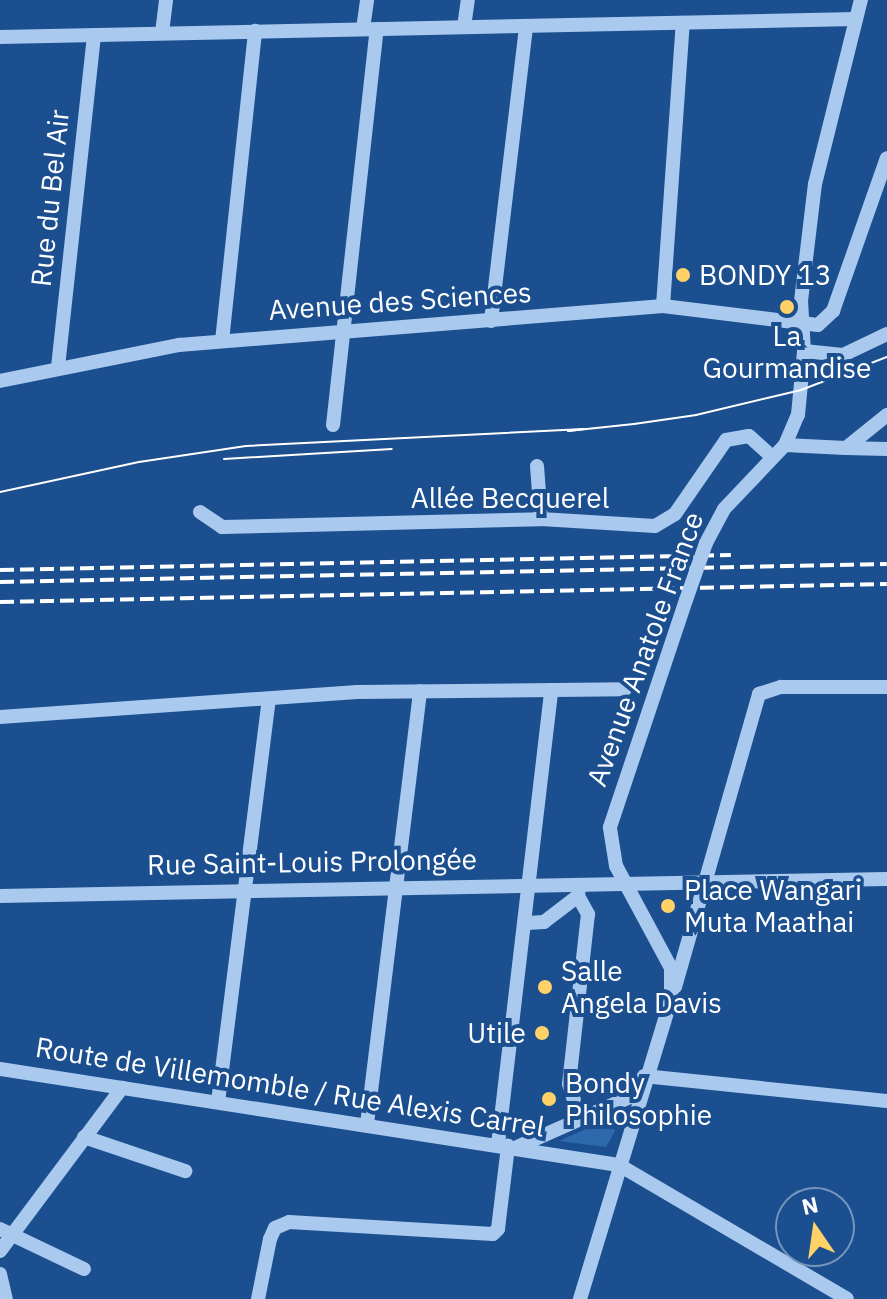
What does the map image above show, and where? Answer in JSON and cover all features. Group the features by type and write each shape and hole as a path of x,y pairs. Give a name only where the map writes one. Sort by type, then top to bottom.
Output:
{"street":[{"path":"162,33 166,0"},
{"path":"333,425 370,29 367,0"},
{"path":"464,27 468,0"},
{"name":"Avenue Anatole France","path":"671,999 673,981 664,951 624,884 612,854 614,807 706,543 724,509 785,445 798,415 805,325 801,301 815,184 861,0"},
{"path":"0,37 856,19"},
{"path":"663,306 683,23"},
{"path":"491,321 526,26"},
{"path":"222,341 255,31"},
{"name":"Rue du Bel Air","path":"58,367 94,35"},
{"path":"805,325 818,325 833,311 887,158"},
{"name":"Avenue des Sciences","path":"0,381 58,367 222,341 663,306 793,319 805,325"},
{"path":"804,351 843,355 887,334"},
{"path":"846,448 887,415"},
{"name":"Allée Becquerel","path":"200,512 222,527 541,519 655,526 675,514 726,440 749,436 772,457"},
{"path":"785,445 887,449"},
{"path":"537,466 541,519"},
{"name":"Avenue Anatole France","path":"580,1299 644,1076 671,999 763,690 781,687 887,687"},
{"path":"0,717 420,691 625,689"},
{"path":"258,1299 270,1239 275,1228 289,1222 493,1234 498,1229 551,690"},
{"path":"367,1124 420,691"},
{"path":"218,1102 269,699"},
{"name":"Rue Saint-Louis Prolongée","path":"0,896 397,885 530,885 578,890 624,884 887,879"},
{"path":"527,923 544,922 578,890 588,914 569,1084 580,1119"},
{"name":"Route de Villemomble / Rue Alexis Carrel","path":"0,1069 619,1165"},
{"path":"644,1076 887,1101"},
{"path":"0,1251 6,1231 122,1088"},
{"path":"507,1146 639,1093"},
{"path":"84,1137 185,1171"},
{"path":"619,1165 847,1299"},
{"path":"6,1231 84,1269"},
{"path":"0,1274 6,1299"}],"shaded area":[{"path":"606,1120 615,1131 606,1147 559,1141"}],"tram line":[{"path":"0,492 139,462 246,446 584,429 568,431 634,424 696,415 801,390 887,357"},
{"path":"224,459 392,449"}],"railway":[{"path":"0,570 731,555"},
{"path":"0,582 887,564"},
{"path":"0,602 887,584"}],"place":[{"name":"BONDY 13","path":"683,275"},
{"name":"La Gourmandise","path":"787,307"},
{"name":"Place Wangari Muta Maathai","path":"668,906"},
{"name":"Salle Angela Davis","path":"545,987"},
{"name":"Utile","path":"542,1033"},
{"name":"Bondy Philosophie","path":"549,1099"}]}
